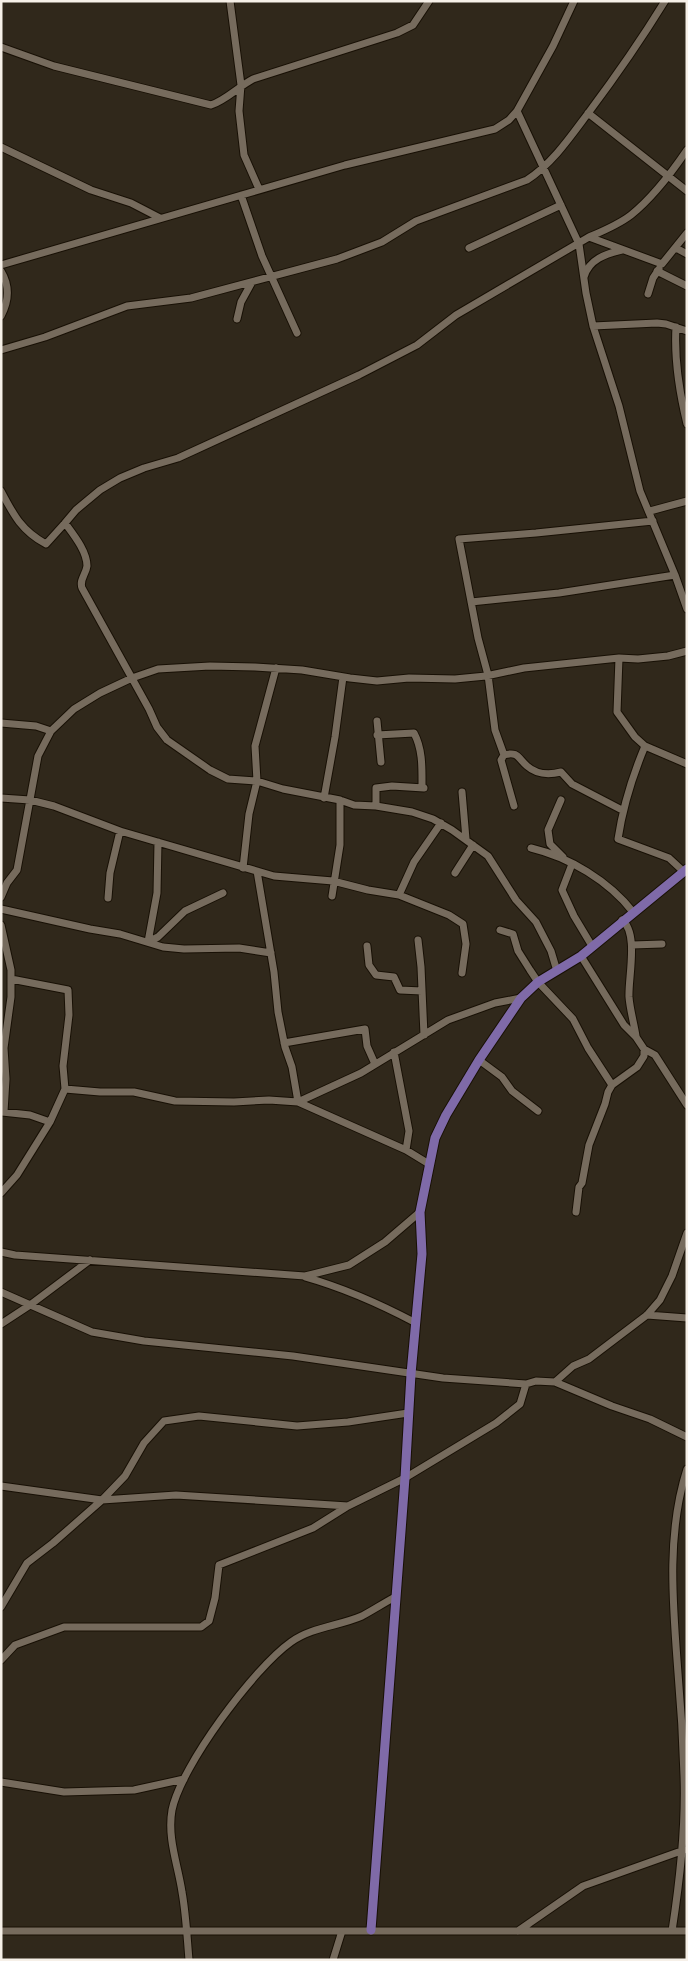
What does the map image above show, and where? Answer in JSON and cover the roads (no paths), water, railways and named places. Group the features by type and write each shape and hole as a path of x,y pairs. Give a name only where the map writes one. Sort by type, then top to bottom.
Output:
{"main road":[{"path":"371,1930 405,1478 408,1413 422,1254 420,1212 436,1138 446,1115 479,1060 521,998 538,982 581,956 622,920 685,870"}],"street":[{"path":"230,1 241,85 239,111 244,155 259,189"},
{"path":"1,47 54,66 210,105 220,102 253,78 397,33 413,25 429,1"},
{"path":"1,265 345,165 495,129 509,120 517,111 553,46 574,1"},
{"path":"1,350 127,306 191,298 337,259 388,239 416,221 527,180 538,173 566,143 639,44 662,2"},
{"path":"517,111 579,244 593,326 618,406 640,491 650,511 687,609"},
{"path":"588,113 687,191"},
{"path":"1,147 91,190 131,203 160,218"},
{"path":"1,491 12,512 30,535 46,544 76,510 100,490 120,478 144,468 178,458 359,375 417,345 456,315 589,237 611,228 630,216 646,201 687,150"},
{"path":"241,194 256,239 297,333"},
{"path":"469,248 561,205"},
{"path":"648,294 657,271 687,233"},
{"path":"589,237 662,264"},
{"path":"676,248 687,254"},
{"path":"584,279 586,269 593,262 606,254 622,250"},
{"path":"1,270 6,278 8,294 6,307 1,316"},
{"path":"657,271 687,286"},
{"path":"237,319 242,302 252,282"},
{"path":"593,326 657,323 687,331"},
{"path":"676,327 675,351 687,424"},
{"path":"650,511 687,501"},
{"path":"504,755 495,730 488,675 459,539 653,521"},
{"path":"65,523 85,555 87,566 81,584 82,588 149,709 157,727 167,740 202,766 228,779 257,781 283,790 340,800 354,806 376,806 412,812 440,823 466,839 488,856 516,900 536,922 551,951 557,971"},
{"path":"471,602 559,594 675,575"},
{"path":"1,897 4,882 17,870 38,756 51,731 74,709 132,678 158,670 210,666 302,670 377,681 409,678 455,679 524,668 618,658 638,659 668,656 687,651"},
{"path":"618,658 617,712 635,737 645,746 687,764"},
{"path":"243,868 249,814 257,781 255,746 276,668"},
{"path":"324,798 343,677"},
{"path":"377,721 380,762"},
{"path":"1,723 36,726 51,731"},
{"path":"376,806 376,788 392,786 423,788 422,758 414,733 377,735"},
{"path":"645,746 631,780 622,810 618,839 669,858 685,870"},
{"path":"514,806 501,760 504,755 511,753 521,757 527,766 539,773 552,774 561,772 572,784 622,810"},
{"path":"462,792 466,839"},
{"path":"1,798 30,800 54,806 120,831 274,876 333,881 368,890 399,895 449,915 463,924 466,944 462,973"},
{"path":"332,896 340,845 340,800"},
{"path":"561,800 548,830 550,844 569,862"},
{"path":"399,895 414,862 440,823"},
{"path":"108,898 110,872 120,831"},
{"path":"148,942 157,893 158,842"},
{"path":"455,873 473,845"},
{"path":"531,848 569,862 603,884 625,902 633,912"},
{"path":"569,862 562,890 574,916 592,946"},
{"path":"256,871 271,953 278,1012 284,1042 292,1067 298,1102"},
{"path":"148,942 158,937 185,911 223,894"},
{"path":"1,909 163,947 184,949 239,948 271,953"},
{"path":"622,920 628,929 632,945 629,996 636,1037"},
{"path":"1,925 4,954 11,970 12,996 4,1048 6,1079 3,1112 30,1115 50,1122"},
{"path":"500,930 513,934 518,951 538,982 573,1019 588,1048 612,1085"},
{"path":"418,940 424,1035"},
{"path":"632,945 662,944"},
{"path":"367,946 369,965 376,975 394,977 400,990 422,992"},
{"path":"581,956 624,1025 636,1037 644,1049 656,1055 687,1105"},
{"path":"1,1193 17,1175 50,1122 65,1089 63,1066 69,1015 68,990 11,979"},
{"path":"298,1102 361,1073 448,1020 471,1010 521,998"},
{"path":"284,1042 365,1029 367,1046 375,1064"},
{"path":"576,1212 579,1187 582,1183 589,1145 612,1085 637,1066 644,1056 644,1049"},
{"path":"394,1052 409,1131 406,1150"},
{"path":"479,1060 502,1076 512,1091 538,1111"},
{"path":"65,1089 134,1092 175,1101 234,1102 269,1100 298,1102 406,1150 429,1164"},
{"path":"305,1276 349,1265 385,1242 420,1212"},
{"path":"555,1382 573,1366 589,1359 647,1315 667,1289 687,1233"},
{"path":"1,1252 15,1255 305,1276 339,1287 416,1322"},
{"path":"1,1324 30,1305 90,1260"},
{"path":"1,1292 92,1332 144,1341 293,1356 411,1374 526,1384 536,1381 555,1382 612,1406 650,1419 687,1437"},
{"path":"647,1315 687,1318"},
{"path":"1,1660 15,1645 64,1627 201,1626 209,1621 219,1565 313,1528 348,1506 405,1478 496,1423 520,1404 526,1384"},
{"path":"1,1607 27,1563 53,1544 102,1500 125,1476 144,1443 164,1421 199,1416 297,1426 348,1422 408,1413"},
{"path":"672,1931 685,1850 685,1818 684,1775 672,1597 675,1523 687,1469"},
{"path":"1,1486 102,1500 176,1495 348,1506"},
{"path":"189,1960 183,1893 171,1838 172,1810 184,1779 204,1742 264,1666 292,1641 322,1628 361,1616 395,1597"},
{"path":"1,1782 64,1792 134,1790 184,1779"},
{"path":"518,1931 583,1886 685,1850"},
{"path":"1,1931 687,1931"},
{"path":"333,1960 342,1931"}]}
